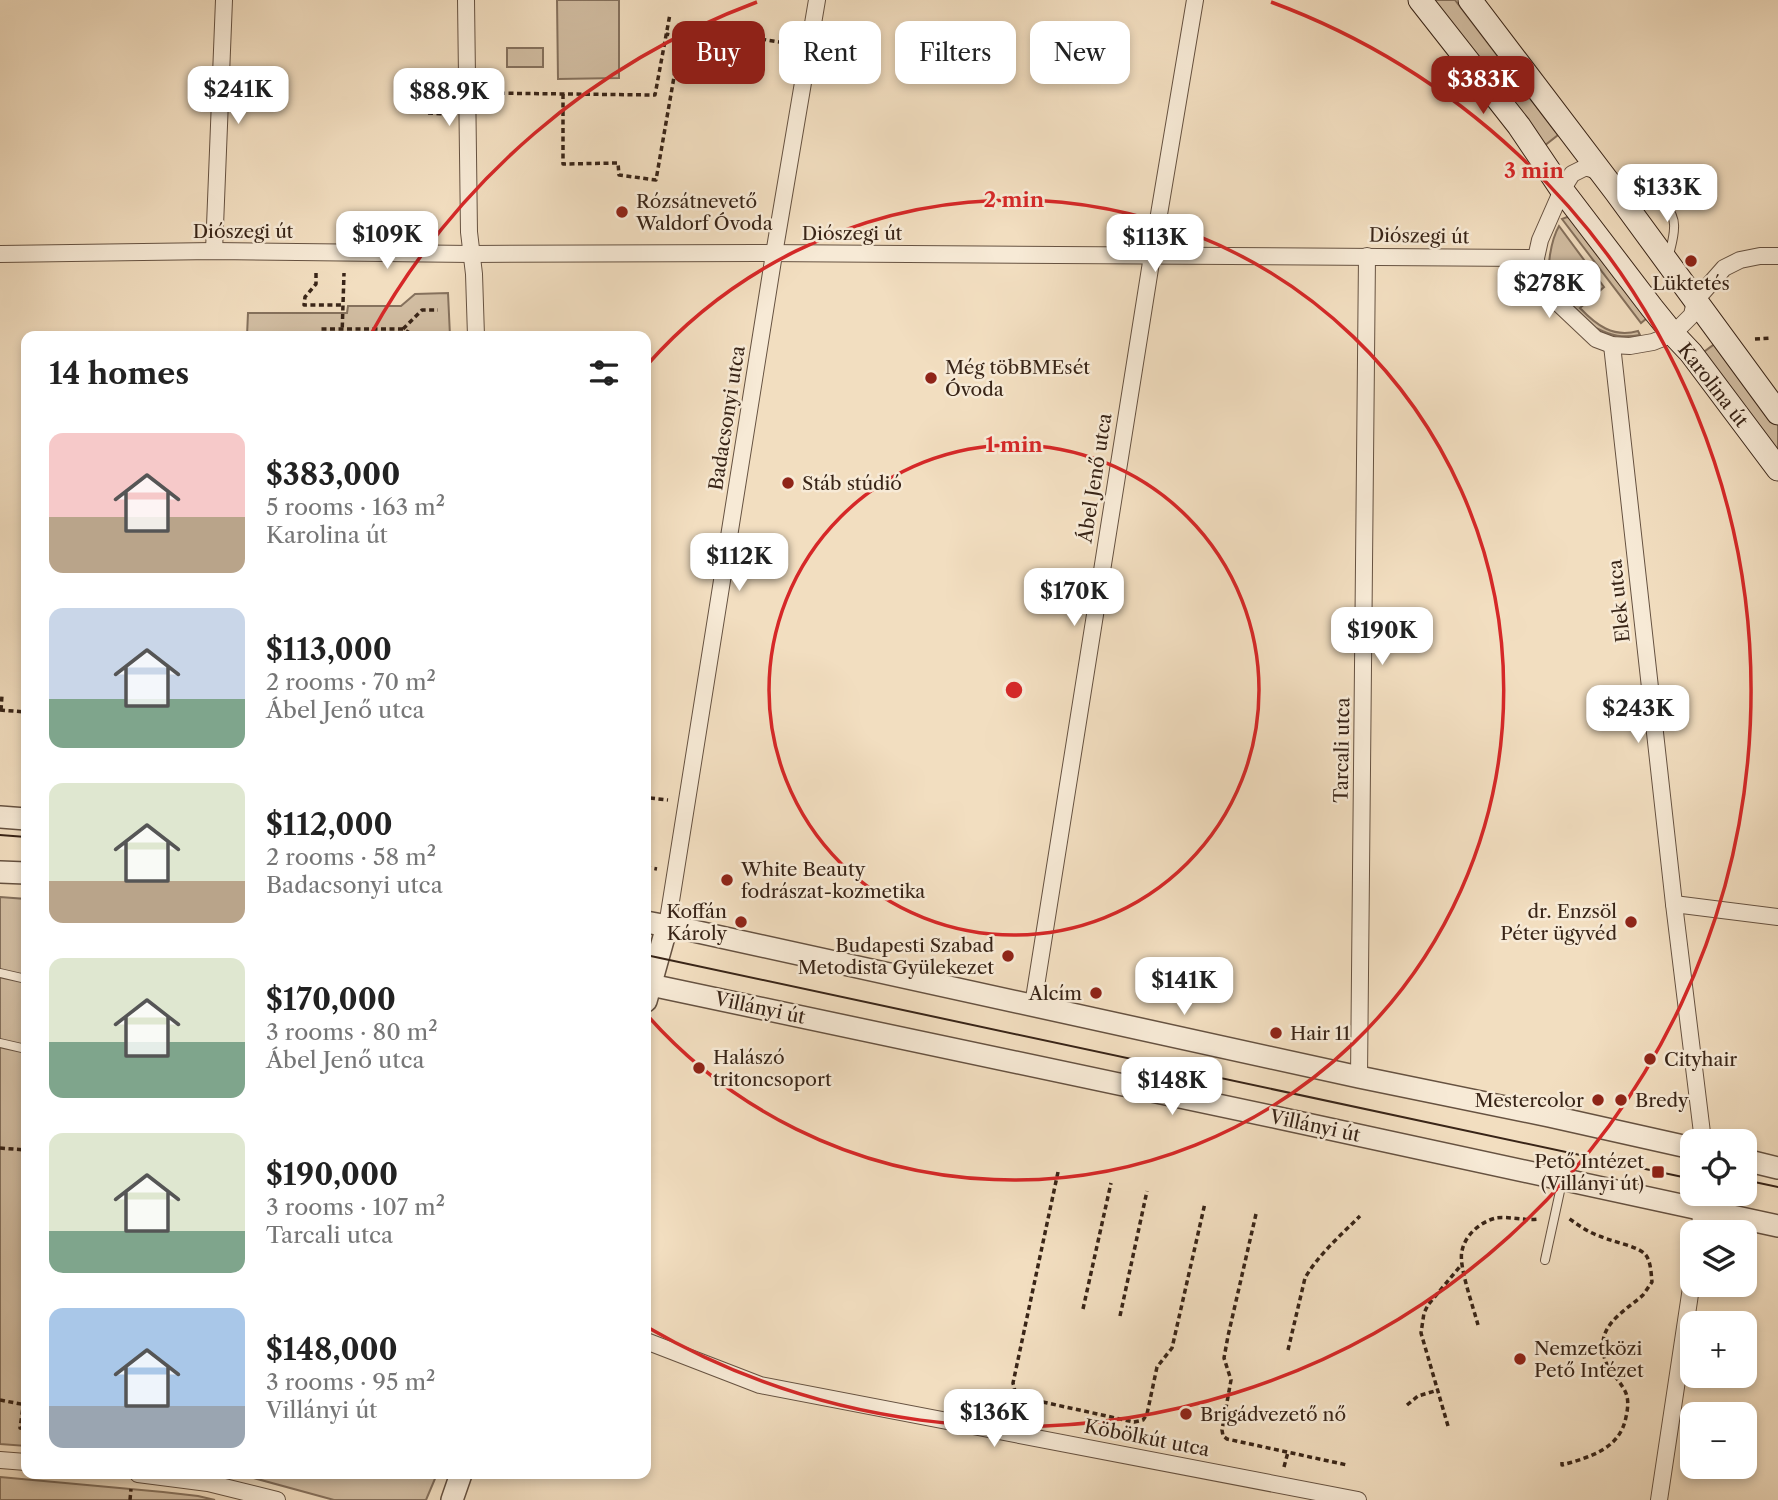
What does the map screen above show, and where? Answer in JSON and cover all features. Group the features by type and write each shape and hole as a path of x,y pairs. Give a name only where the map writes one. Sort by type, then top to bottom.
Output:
{"main road":[{"name":"Karolina út","path":"1420,0 1519,126 1562,190 1673,334 1691,353 1778,469"},
{"name":"Karolina út","path":"1469,0 1609,182 1778,413"}],"street":[{"path":"215,251 224,0"},
{"path":"466,0 469,232 476,331"},
{"name":"Badacsonyi utca","path":"656,924 817,0"},
{"name":"Ábel Jenő utca","path":"1033,1006 1195,0"},
{"path":"1609,182 1586,167 1572,174 1540,240 1536,275 1542,288 1596,339 1612,345"},
{"name":"Diószegi út","path":"0,254 215,251 1536,258"},
{"name":"Tarcali utca","path":"1359,1077 1367,256"},
{"path":"1673,334 1692,315 1696,301 1724,268 1740,260 1778,256"},
{"name":"Karolina út","path":"1612,345 1647,343 1673,334"},
{"name":"Elek utca","path":"1612,345 1702,1129"},
{"path":"0,817 21,819"},
{"path":"0,872 21,873"},
{"path":"1674,904 1778,917"},
{"path":"651,965 656,924 1680,1145"},
{"name":"Villányi út","path":"651,991 1778,1226"},
{"path":"1757,1163 1778,1168"},
{"path":"1659,1500 1690,1297"},
{"name":"Köbölkút utca","path":"651,1343 760,1385 1358,1500"},
{"path":"0,1460 21,1462"},
{"path":"177,1479 208,1483 277,1500"},
{"path":"452,1500 459,1479"}],"lane":[{"path":"1609,182 1657,193 1671,212 1674,226 1667,262"},
{"path":"0,973 21,978"},
{"path":"0,1043 21,1048"},
{"path":"1545,1260 1563,1179"}],"path":[{"path":"467,92 655,95 670,14"},
{"path":"563,94 563,164 618,163 619,175 656,180 681,37 666,34"},
{"path":"428,113 447,114"},
{"path":"316,273 316,284 305,297 304,305 342,305"},
{"path":"342,329 344,273"},
{"path":"403,328 422,310 438,310"},
{"path":"320,331 403,328 406,331"},
{"path":"1755,339 1771,338"},
{"path":"2,695 1,710 21,712"},
{"path":"651,797 668,800"},
{"path":"651,868 657,869"},
{"path":"0,1148 21,1150"},
{"path":"1058,1172 1013,1383 1015,1391 1020,1397 1134,1422 1143,1420 1147,1414 1157,1367 1172,1348 1205,1203"},
{"path":"1083,1309 1111,1183"},
{"path":"1120,1316 1147,1191"},
{"path":"1256,1214 1224,1359 1231,1380 1223,1436 1347,1465"},
{"path":"1288,1350 1304,1278 1360,1216"},
{"path":"1478,1325 1461,1252 1466,1241 1481,1224 1492,1219 1501,1217 1531,1220 1566,1216 1599,1236 1645,1254 1652,1282 1644,1294 1623,1310 1613,1322 1602,1342 1607,1366 1624,1390 1628,1403 1622,1432 1606,1450 1562,1465 1562,1462"},
{"path":"1448,1426 1420,1332 1429,1305 1462,1264"},
{"path":"1407,1405 1419,1396 1438,1390"},
{"path":"0,1401 21,1404"}],"shaded area":[{"path":"557,0 619,0 619,78 558,79"},
{"path":"1434,0 1455,0 1558,135 1544,146"},
{"path":"507,48 543,48 543,67 507,67"},
{"path":"1571,218 1647,318 1641,323 1562,219"},
{"path":"1559,226 1604,287 1580,308 1592,320 1606,328 1621,333 1638,331 1640,335 1617,336 1596,328 1550,285 1550,255"},
{"path":"448,293 450,331 247,331 248,313 347,313 348,306 401,306 415,294"},
{"path":"1716,343 1778,425 1778,455 1701,354"},
{"path":"0,897 21,899 21,1446 0,1444"},
{"path":"0,1477 163,1492 215,1500 0,1500"},
{"path":"257,1479 435,1479 426,1500 334,1500"}],"tram line":[{"path":"0,835 21,837"},
{"path":"651,956 1680,1176"},
{"path":"1757,1183 1778,1187"}],"place":[{"name":"Rózsátnevető Waldorf Óvoda","path":"622,212"},
{"name":"Lüktetés","path":"1691,261"},
{"name":"Még töbBMEsét Óvoda","path":"931,378"},
{"name":"Stáb stúdió","path":"788,483"},
{"name":"White Beauty fodrászat-kozmetika","path":"727,880"},
{"name":"Koffán Károly","path":"741,922"},
{"name":"dr. Enzsöl Péter ügyvéd","path":"1631,922"},
{"name":"Budapesti Szabad Metodista Gyülekezet","path":"1008,956"},
{"name":"Alcím","path":"1096,993"},
{"name":"Hair 11","path":"1276,1033"},
{"name":"Cityhair","path":"1650,1059"},
{"name":"Halászó tritoncsoport","path":"699,1068"},
{"name":"Mestercolor","path":"1598,1100"},
{"name":"Bredy","path":"1621,1100"},
{"name":"Pető Intézet (Villányi út)","path":"1658,1172"},
{"name":"Nemzetközi Pető Intézet","path":"1520,1359"},
{"name":"Brigádvezető nő","path":"1186,1414"}]}
